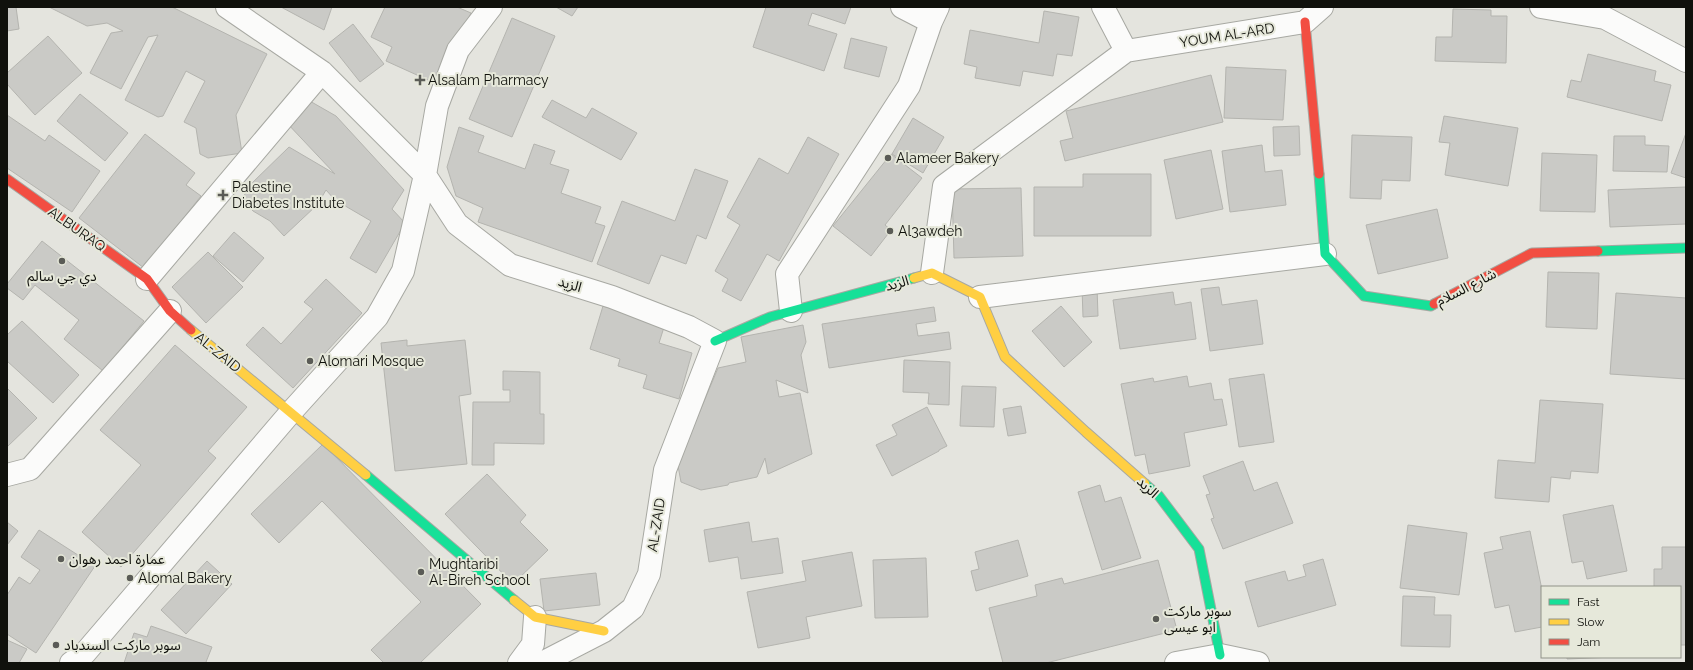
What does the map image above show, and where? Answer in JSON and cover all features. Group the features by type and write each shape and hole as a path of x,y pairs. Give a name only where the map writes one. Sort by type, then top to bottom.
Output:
{"street":[{"name":"الزيد","path":"227,7 322,72 425,175 457,224 510,265 612,297 689,327 715,341 770,317 932,274"},
{"path":"86,660 291,412 378,317 403,271 425,175 437,106 458,50 492,7"},
{"path":"791,311 787,274 909,86 934,14 902,7"},
{"path":"1103,7 1126,51 944,186 932,274 980,298 1325,254 1305,22 1322,7"},
{"path":"1541,7 1605,18 1686,61"},
{"name":"YOUM AL-ARD","path":"1126,51 1305,22"},
{"path":"147,279 322,72"},
{"name":"ALBURAQ","path":"7,179 147,279"},
{"name":"شارع السلام","path":"1325,254 1364,296 1431,306 1532,253 1686,248"},
{"name":"AL-ZAID","path":"147,279 170,311 194,333 291,412 535,617"},
{"name":"الزيد","path":"980,298 1005,358 1159,496 1199,548 1220,655"},
{"path":"7,475 30,469 170,311"},
{"name":"AL-ZAID","path":"542,663 604,631 633,608 649,574 665,470 715,341"},
{"path":"519,663 533,644 535,617 604,631"},
{"path":"1176,663 1220,655 1258,663"}],"building":[{"path":"7,7 16,7 19,29 7,31"},
{"path":"49,7 172,7 267,54 236,115 242,153 208,158 200,154 196,128 184,122 205,81 186,71 163,116 158,117 125,100 158,35 148,37 121,89 90,73 111,33 123,31 107,23 87,26"},
{"path":"281,7 332,7 324,30"},
{"path":"385,7 457,7 471,13 439,85 386,61 392,47 371,37"},
{"path":"556,7 578,7 572,16"},
{"path":"766,7 851,7 845,24 812,13 808,25 837,34 824,71 753,47"},
{"path":"1453,9 1491,10 1491,16 1507,16 1506,63 1435,61 1436,37 1452,37"},
{"path":"1044,11 1079,17 1072,56 1057,54 1053,76 1023,71 1020,86 975,78 977,67 964,64 970,30 1039,43"},
{"path":"512,18 555,36 512,137 469,119"},
{"path":"353,24 384,64 360,82 329,43"},
{"path":"48,36 82,73 35,115 7,84 7,73"},
{"path":"851,38 887,47 879,77 844,68"},
{"path":"1588,54 1656,71 1654,81 1671,85 1662,121 1567,97 1571,80 1581,82"},
{"path":"1226,67 1286,70 1283,120 1224,118"},
{"path":"1211,75 1223,122 1065,161 1060,141 1073,138 1066,111"},
{"path":"80,94 128,133 105,161 57,121"},
{"path":"308,100 336,116 404,190 392,209 405,223 376,273 350,258 371,221 335,200 326,190 317,205 284,236 270,221 253,211 242,199 251,184 289,147 335,174 285,121"},
{"path":"552,100 586,118 592,108 637,133 621,160 542,117"},
{"path":"7,115 45,141 49,135 100,171 72,212 7,168"},
{"path":"1444,116 1518,128 1508,186 1445,175 1450,143 1439,142"},
{"path":"913,118 944,137 923,173 892,154"},
{"path":"1299,126 1300,155 1274,156 1273,127"},
{"path":"459,127 484,136 478,152 525,169 534,144 555,151 550,164 569,170 561,193 601,207 595,223 605,226 592,262 478,222 483,208 456,196 447,167"},
{"path":"1686,133 1686,178 1671,173"},
{"path":"145,134 195,173 186,185 201,196 144,268 79,218"},
{"path":"1352,135 1412,137 1410,181 1382,180 1381,199 1350,198"},
{"path":"1614,136 1645,136 1645,145 1669,146 1667,172 1613,171"},
{"path":"808,137 839,154 779,261 767,254 741,301 722,291 728,279 715,271 740,225 727,217 759,158 788,174"},
{"path":"1262,145 1265,172 1282,170 1286,205 1230,212 1222,151"},
{"path":"1211,150 1223,209 1176,219 1164,160"},
{"path":"1542,153 1597,155 1595,212 1540,211"},
{"path":"891,154 922,178 885,225 891,230 871,256 833,226"},
{"path":"695,169 728,181 706,239 697,235 686,264 661,255 649,284 597,264 622,201 675,221"},
{"path":"1083,174 1151,174 1151,236 1034,236 1034,187 1083,187"},
{"path":"1686,187 1686,224 1610,227 1608,190"},
{"path":"1021,188 1023,256 954,258 952,189"},
{"path":"1437,209 1448,258 1378,274 1366,225"},
{"path":"234,232 264,258 243,282 213,256"},
{"path":"42,241 144,321 103,371 64,339 79,320 35,285 23,300 7,288 7,284"},
{"path":"208,252 243,287 206,323 172,287"},
{"path":"1548,272 1599,273 1597,329 1546,327"},
{"path":"326,279 362,313 293,388 246,345 263,327 281,344 313,309 304,302"},
{"path":"1097,287 1098,316 1083,317 1082,288"},
{"path":"1219,287 1222,305 1257,300 1263,344 1210,351 1201,289"},
{"path":"1173,292 1175,305 1191,302 1196,339 1120,349 1113,300"},
{"path":"1616,293 1686,298 1686,379 1610,374"},
{"path":"603,306 665,324 659,343 692,353 679,399 643,388 647,375 618,366 620,359 590,349"},
{"path":"1061,306 1092,342 1064,367 1032,331"},
{"path":"934,307 936,321 916,324 918,336 949,332 951,349 829,368 822,324"},
{"path":"22,321 79,375 53,403 7,361 7,335"},
{"path":"803,325 806,342 801,355 808,393 776,380 779,397 800,393 812,454 768,474 765,458 757,477 729,483 728,485 701,490 681,482 676,455 682,454 718,368 746,362 741,337"},
{"path":"407,340 407,346 465,340 471,394 459,396 467,464 395,471 381,343"},
{"path":"175,345 247,407 208,451 216,458 121,567 82,532 141,465 100,430"},
{"path":"904,360 950,362 949,405 928,404 929,393 903,392"},
{"path":"503,371 540,372 540,414 544,414 544,444 494,443 494,465 472,465 473,402 510,402 510,390 503,390"},
{"path":"1264,374 1274,442 1239,447 1229,379"},
{"path":"1187,376 1189,387 1211,383 1214,400 1222,399 1227,425 1184,433 1190,466 1149,474 1145,454 1135,456 1121,384 1153,378 1154,382"},
{"path":"962,386 996,387 994,427 960,426"},
{"path":"7,388 37,418 7,447"},
{"path":"1540,400 1603,404 1598,473 1571,471 1570,479 1551,477 1549,502 1495,498 1498,460 1535,463"},
{"path":"1021,406 1026,433 1008,436 1003,409"},
{"path":"927,407 947,446 892,476 876,445 897,435 892,425"},
{"name":"Mughtaribi Al-Bireh School","path":"323,444 481,604 420,663 384,663 371,650 421,602 322,501 279,543 251,514"},
{"path":"1243,461 1254,491 1277,482 1293,523 1223,549 1211,519 1214,518 1206,495 1210,494 1203,476"},
{"path":"487,474 526,515 520,522 548,550 513,584 445,514"},
{"path":"1100,485 1105,502 1121,497 1141,558 1102,570 1078,492"},
{"path":"1613,505 1627,571 1587,579 1583,561 1572,563 1563,515"},
{"path":"7,522 18,531 7,545"},
{"path":"749,522 752,542 778,538 783,573 741,579 738,557 709,562 704,530"},
{"path":"1408,525 1467,533 1459,595 1400,588"},
{"path":"39,530 95,566 36,653 7,634 7,595 19,577 30,584 40,570 21,557"},
{"path":"1530,531 1541,586 1541,627 1515,632 1509,605 1495,608 1484,553 1503,549 1500,537"},
{"path":"1018,540 1028,576 976,591 971,571 979,569 975,552"},
{"path":"1662,547 1686,547 1686,645 1681,645 1681,586 1654,586 1654,569 1662,569"},
{"path":"852,552 862,606 806,617 810,638 758,648 747,592 806,581 802,561"},
{"path":"926,558 928,617 875,618 873,560"},
{"path":"1323,559 1336,605 1258,627 1245,582 1285,571 1288,581 1306,576 1303,565"},
{"path":"1158,560 1177,630 1046,663 1003,663 989,608 1037,596 1035,585 1062,578 1064,584"},
{"path":"207,561 232,584 186,634 161,610"},
{"path":"596,573 600,605 544,611 540,579"},
{"path":"1403,596 1435,597 1434,615 1451,615 1450,647 1401,646"},
{"path":"151,626 212,647 206,662 208,663 124,663 134,633 147,637"},
{"path":"7,640 27,649 19,663 7,663"},
{"path":"1567,658 1590,658 1567,659"}],"traffic: fast":[{"path":"1319,174 1325,254 1364,296 1431,306 1434,304"},
{"path":"1598,251 1686,248"},
{"path":"715,341 770,317 914,278"},
{"path":"366,475 514,600"},
{"path":"1145,484 1159,496 1199,549 1220,655"}],"traffic: slow":[{"path":"914,278 932,273 980,297 1005,357 1145,484"},
{"path":"191,330 366,475"},
{"path":"514,600 535,617 604,631"}],"traffic: jam":[{"path":"1305,22 1319,174"},
{"path":"7,179 147,279 170,311 191,330"},
{"path":"1434,304 1532,253 1598,251"}],"place":[{"name":"Alsalam Pharmacy","path":"420,80"},
{"name":"Alameer Bakery","path":"888,158"},
{"name":"Palestine Diabetes Institute","path":"223,195"},
{"name":"Al3awdeh","path":"890,231"},
{"name":"دي جي سالم","path":"62,261"},
{"name":"Alomari Mosque","path":"310,361"},
{"name":"عمارة احمد رهوان","path":"61,559"},
{"name":"Mughtaribi Al-Bireh School","path":"421,572"},
{"name":"Alomal Bakery","path":"130,578"},
{"name":"سوبر ماركت ابو عيسی","path":"1156,619"},
{"name":"سوبر ماركت السندباد","path":"56,645"}]}
